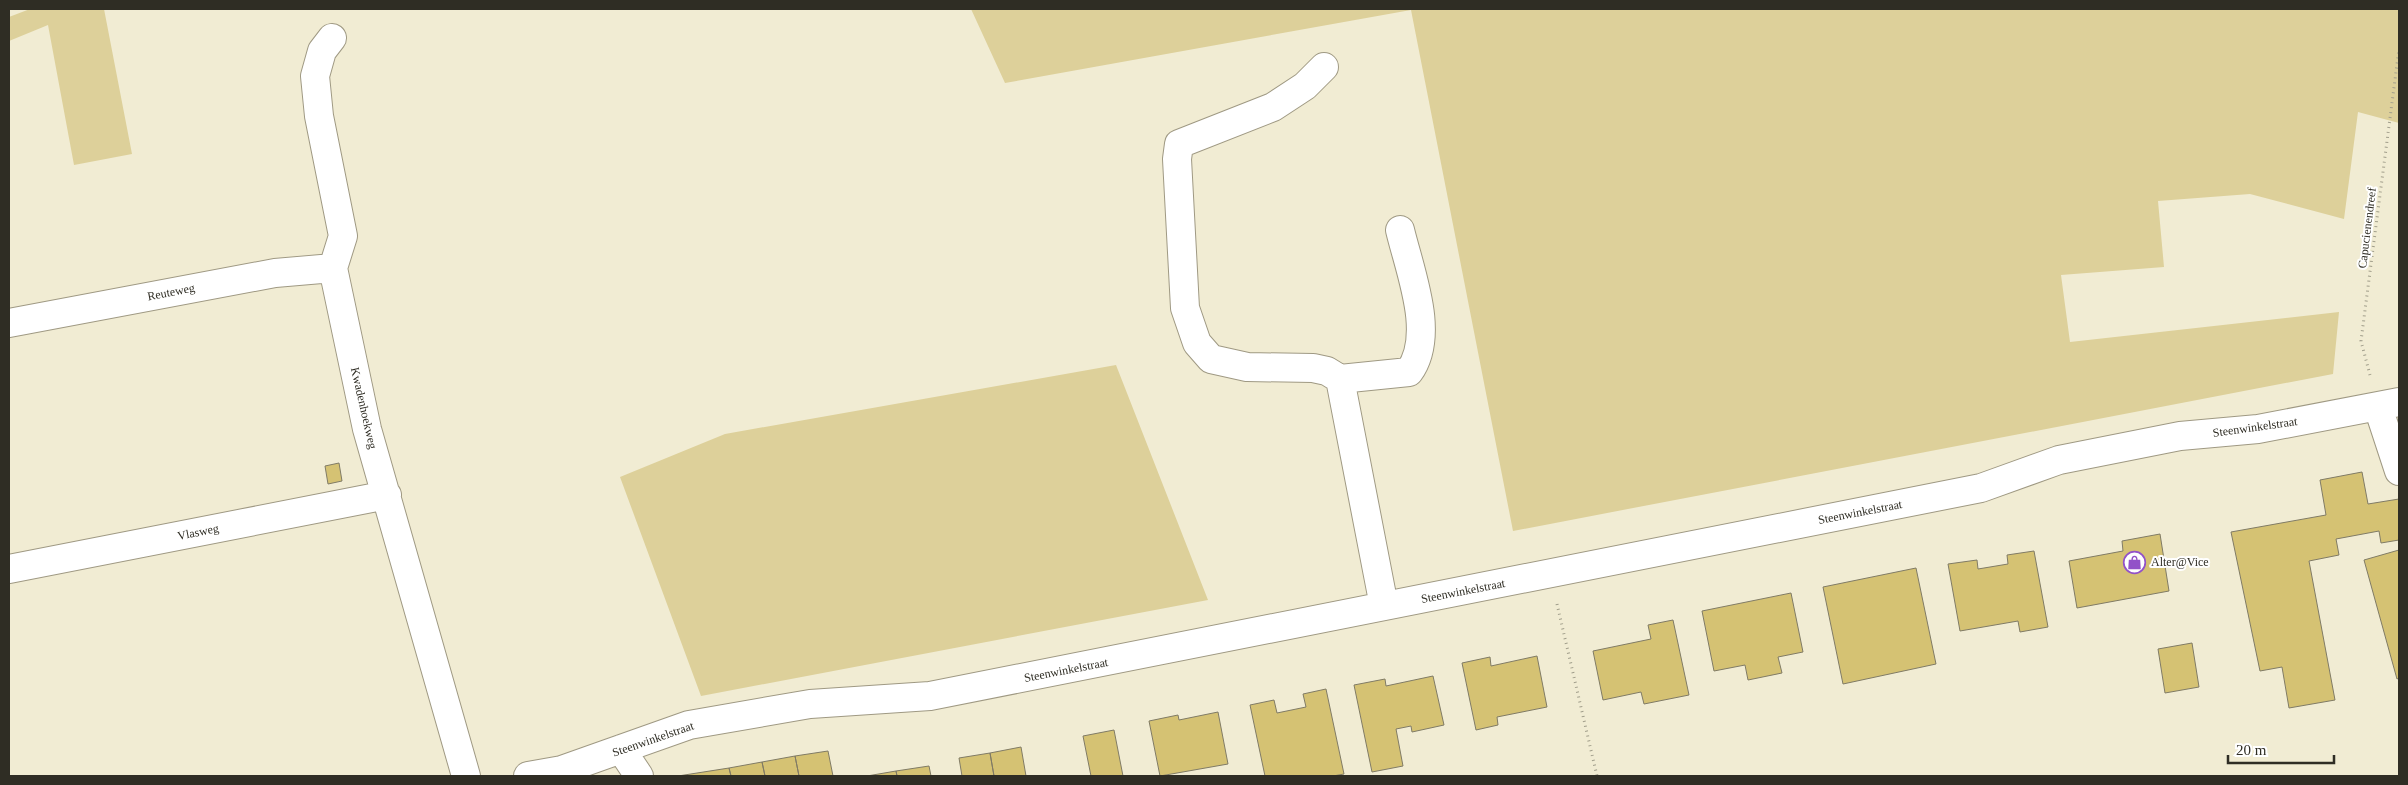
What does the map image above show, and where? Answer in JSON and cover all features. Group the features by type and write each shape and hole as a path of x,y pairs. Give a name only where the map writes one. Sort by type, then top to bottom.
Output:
{"street":[{"name":"Kwadenhoekweg","path":"332,38 322,50 315,76 319,116 343,236 334,268 367,429 466,776"},
{"path":"1324,67 1305,86 1273,107 1179,144 1177,159 1184,308 1197,343 1210,359 1247,367 1313,368 1327,371 1340,379 1409,372 1420,349 1421,322 1400,230"},
{"name":"Reuteweg","path":"9,323 275,273 334,268"},
{"path":"1340,379 1384,606"},
{"path":"2389,405 2399,471"},
{"name":"Steenwinkelstraat","path":"528,776 562,770 689,725 810,704 930,696 1981,488 2068,458 2180,436 2258,429 2389,405"},
{"name":"Vlasweg","path":"9,569 387,495"},
{"path":"621,749 639,776"}],"path":[{"name":"Capucienendreef","path":"2389,405 2361,342 2399,49"},
{"path":"1550,574 1597,776"}],"shaded area":[{"path":"30,9 104,9 132,154 74,165 48,25 9,41 9,17"},
{"path":"971,9 2399,9 2399,123 2358,112 2344,219 2250,194 2158,201 2164,267 2061,275 2070,342 2339,312 2333,374 1513,531 1411,10 1005,83"},
{"path":"1116,365 1208,600 701,696 620,477 725,434"}],"building":[{"path":"339,463 342,481 328,484 325,466"},
{"path":"2362,472 2368,504 2399,499 2399,540 2381,543 2379,531 2336,539 2339,555 2309,561 2335,700 2289,708 2282,667 2260,671 2231,532 2326,515 2320,480"},
{"path":"2160,534 2169,591 2077,608 2069,561 2123,551 2122,541"},
{"path":"2399,550 2399,678 2397,679 2364,560"},
{"path":"2034,551 2048,627 2020,632 2018,621 1960,631 1948,564 1977,560 1978,569 2008,564 2007,555"},
{"path":"1916,568 1936,664 1843,684 1823,587"},
{"path":"1791,593 1803,652 1778,657 1782,673 1748,680 1745,665 1714,671 1702,611"},
{"path":"1673,620 1689,695 1644,704 1641,692 1603,700 1593,651 1651,639 1648,625"},
{"path":"2192,643 2199,687 2165,693 2158,649"},
{"path":"1537,656 1547,707 1497,717 1498,725 1476,730 1462,663 1490,657 1491,666"},
{"path":"1433,676 1444,725 1412,732 1411,726 1396,729 1403,766 1372,772 1354,685 1385,679 1386,686"},
{"path":"1326,689 1344,774 1333,776 1265,776 1250,705 1274,700 1277,713 1306,707 1303,694"},
{"path":"1218,712 1228,764 1160,776 1149,721 1178,715 1179,720"},
{"path":"1114,730 1123,776 1091,776 1083,736"},
{"path":"1021,747 1026,776 994,776 990,753"},
{"path":"828,751 833,776 799,776 795,756"},
{"path":"990,753 994,776 962,776 959,758"},
{"path":"795,756 799,776 765,776 762,762"},
{"path":"762,762 765,776 731,776 729,768"},
{"path":"929,766 931,776 897,776 896,771"},
{"path":"729,768 731,776 678,776"},
{"path":"896,771 897,776 867,776"}],"place":[{"name":"Alter@Vice","path":"2135,562"}]}
